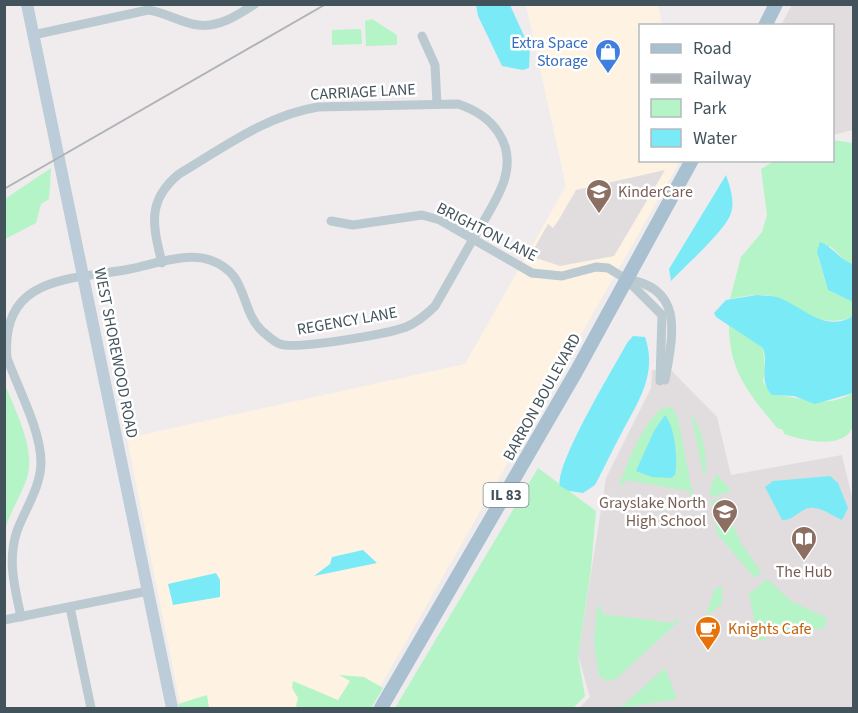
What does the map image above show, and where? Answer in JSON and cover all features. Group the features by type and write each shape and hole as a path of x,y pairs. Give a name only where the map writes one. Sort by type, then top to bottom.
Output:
{"main road":[{"name":"WEST SHOREWOOD ROAD","path":"27,4 172,708"},
{"path":"766,24 776,4"},
{"name":"BARRON BOULEVARD","path":"381,708 576,372 691,162"}],"street":[{"path":"33,35 148,10 163,12 197,26 216,25 255,4"},
{"path":"422,36 435,64 437,104"},
{"name":"CARRIAGE LANE","path":"162,263 154,232 157,199 166,184 198,162 277,117 318,107 458,104 476,109 489,118 505,148 504,181 472,240"},
{"name":"BRIGHTON LANE","path":"331,221 353,225 422,215 440,220 532,273 562,276 596,267 608,268 626,279 662,315 662,381 672,330 672,312 668,301 645,282 626,279"},
{"name":"REGENCY LANE","path":"21,617 11,571 12,558 17,531 38,483 41,465 38,440 7,358 6,330 19,302 33,289 51,280 192,257 210,260 226,268 237,281 246,297 251,318 261,330 280,344 298,347 405,327 422,318 435,306 472,240"},
{"path":"4,620 148,591"},
{"path":"70,607 91,708"}],"shaded area":[{"path":"526,5 658,5 662,24 639,24 639,162 679,162 368,708 181,708 127,438 465,364 566,186"},
{"path":"792,5 853,5 853,130 834,135 834,24 782,24"},
{"name":"KinderCare","path":"665,170 614,256 560,266 530,256 548,224 553,228 576,190"},
{"name":"Grayslake North High School","path":"652,370 672,371 717,417 731,475 842,455 853,501 853,708 579,708 590,697 578,655 606,478 651,388"}],"green space":[{"path":"372,19 397,35 397,45 366,46 365,21"},
{"path":"361,29 362,44 332,45 332,30"},
{"path":"834,140 853,143 853,264 846,261 830,246 818,257 828,290 853,302 853,316 846,319 822,320 806,315 781,299 765,295 730,299 741,257 762,232 767,215 761,169 772,162 834,162"},
{"path":"51,168 49,199 41,204 36,223 5,239 5,199"},
{"path":"729,325 763,348 765,370 763,382 772,395 813,401 832,401 853,393 854,423 848,434 841,439 822,442 784,434 783,430 777,428 742,381 733,356"},
{"path":"5,384 27,442 29,466 25,485 5,530"},
{"path":"665,407 673,408 678,419 693,496 690,497 690,491 625,480 624,485 620,485 644,430"},
{"path":"691,414 704,444 706,470 704,477"},
{"path":"538,468 596,511 591,569 578,656 585,696 573,708 395,708"},
{"path":"717,474 731,491 710,497 711,486"},
{"path":"720,498 741,543 761,572 755,578 717,534 712,501"},
{"path":"767,579 791,601 827,618 825,628 766,636 766,639 759,641 749,594"},
{"path":"722,587 722,603 705,618 715,588"},
{"path":"601,605 602,614 673,623 677,618 679,621 616,679 607,681 599,676 594,643 597,608"},
{"path":"665,668 677,699 620,708"},
{"path":"339,675 364,677 383,688 371,708 298,708 296,706 298,698 292,688 293,681 338,700 350,681"},
{"path":"207,695 209,708 179,708 178,704"}],"water":[{"path":"476,5 510,5 530,49 529,68 523,70 502,66 478,16"},
{"path":"726,175 732,194 731,213 728,220 714,238 671,281 669,269"},
{"path":"820,242 853,264 853,302 828,290 817,252"},
{"path":"757,295 780,298 815,317 833,322 843,321 853,316 853,393 815,404 794,396 772,395 766,384 763,348 716,317 714,313 726,300"},
{"path":"633,336 645,337 648,350 648,376 644,387 595,485 583,493 569,491 560,486 566,458 598,394"},
{"path":"665,415 675,444 675,475 671,478 652,477 636,471 654,431"},
{"path":"830,476 838,483 848,508 842,520 821,509 809,508 787,520 782,520 765,487 773,481"},
{"path":"363,550 377,563 314,576 330,564 332,557"},
{"path":"216,573 220,580 220,597 173,605 168,584"}],"railway":[{"path":"4,189 326,4"}],"place":[{"name":"Extra Space Storage","path":"608,75"},
{"name":"KinderCare","path":"599,215"},
{"name":"Grayslake North High School","path":"725,535"},
{"name":"The Hub","path":"804,562"},
{"name":"Knights Cafe","path":"708,652"}]}
